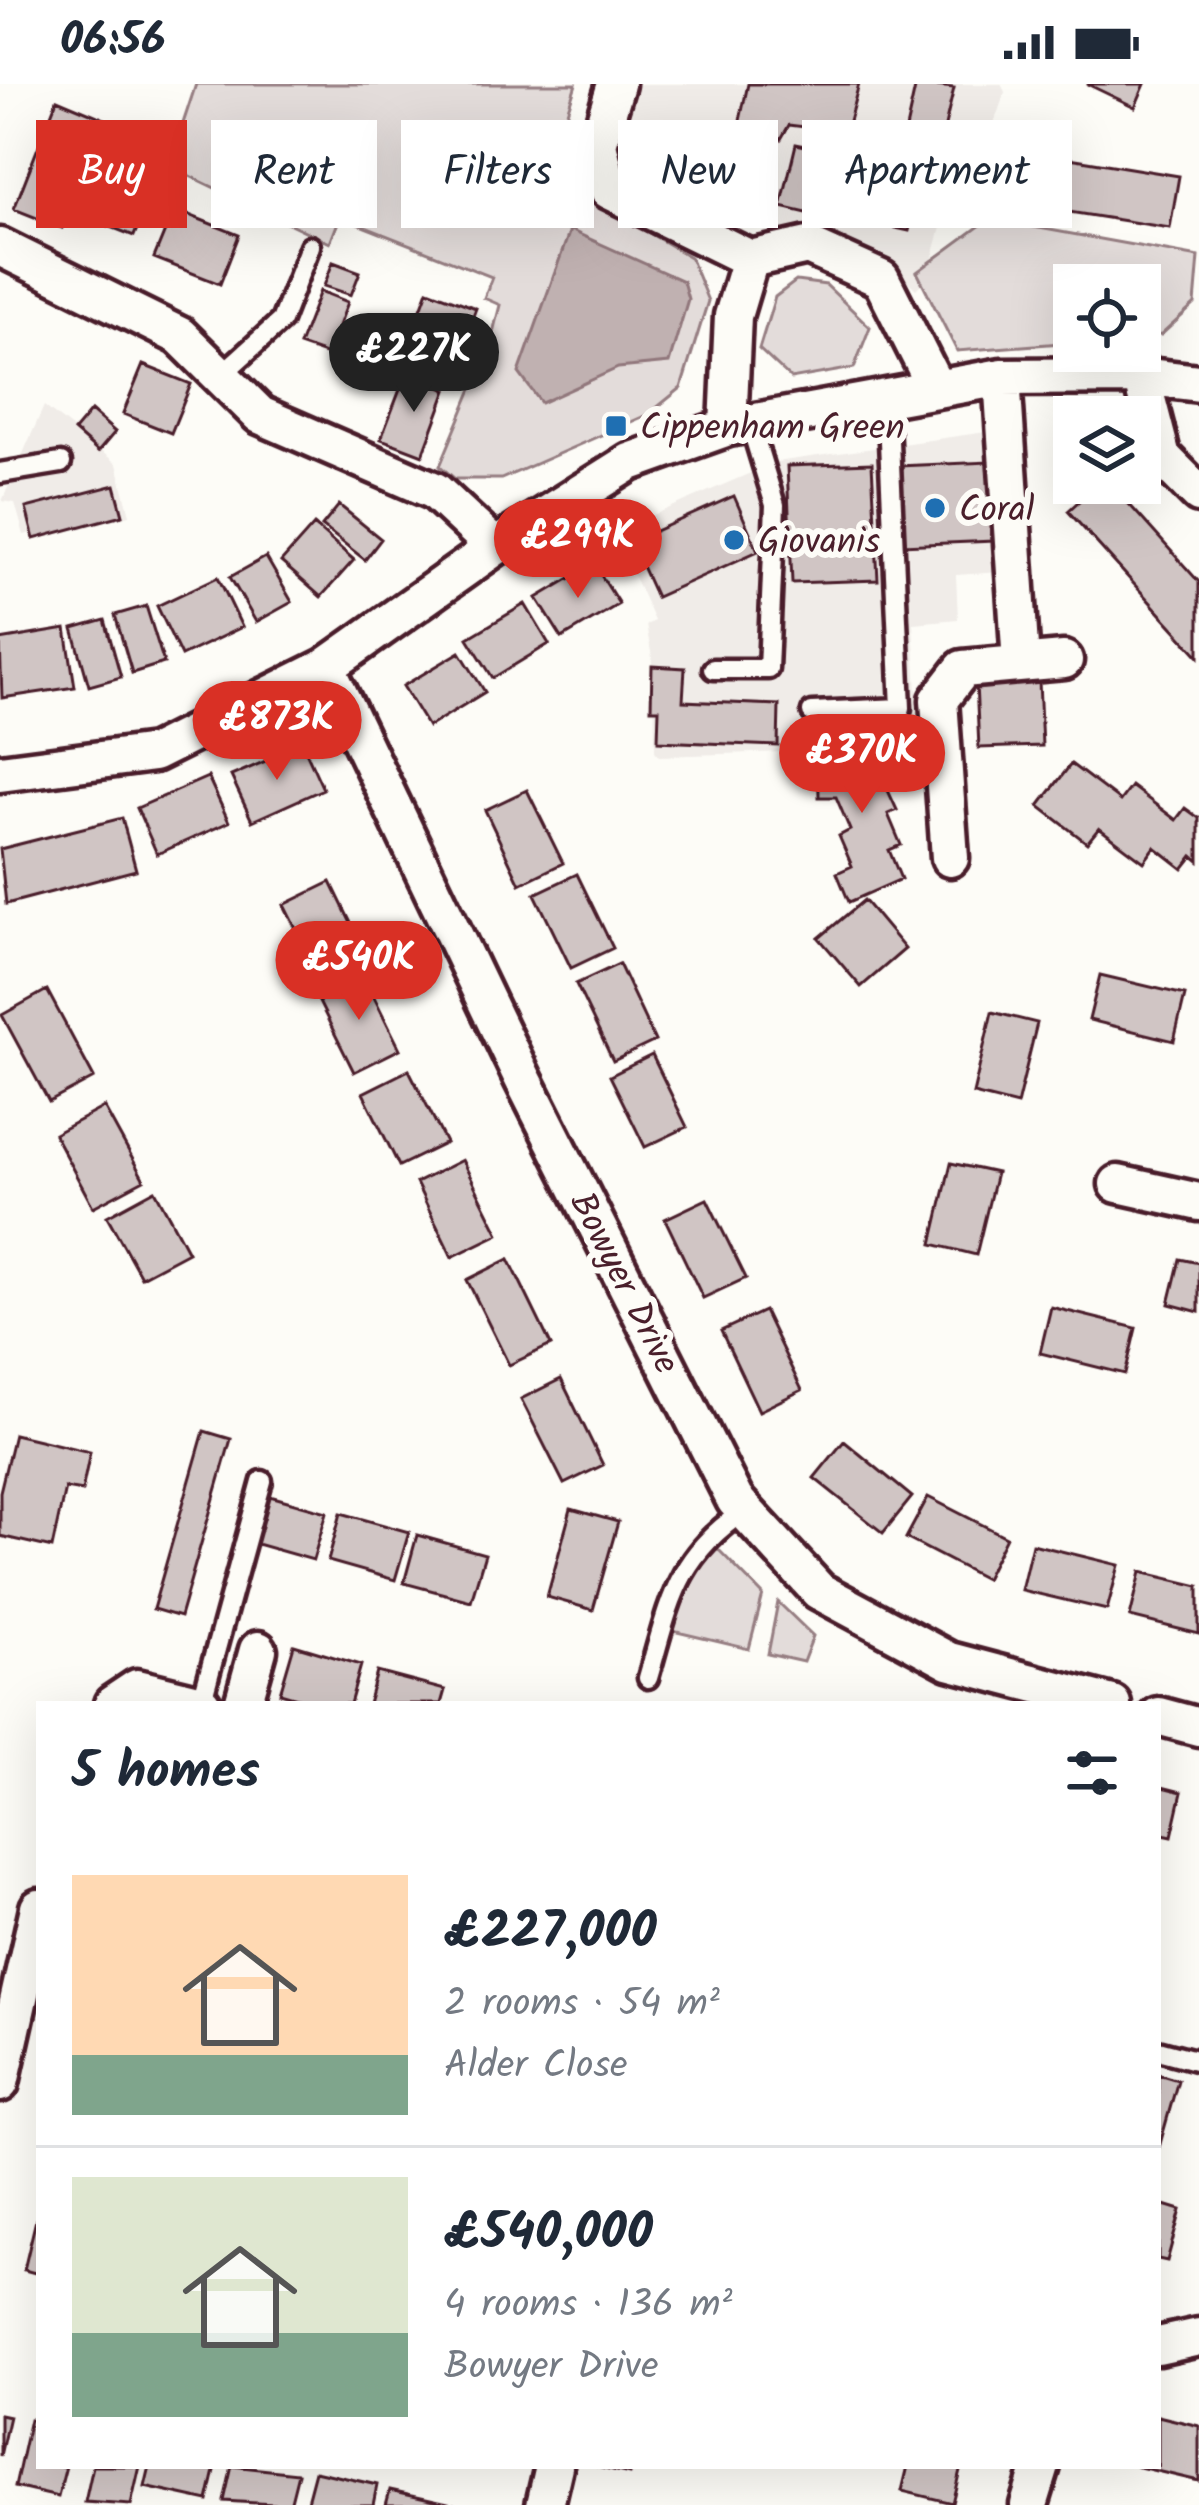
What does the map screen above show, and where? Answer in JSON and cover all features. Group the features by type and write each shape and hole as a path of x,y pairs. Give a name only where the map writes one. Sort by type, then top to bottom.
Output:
{"street":[{"path":"616,84 598,144 609,190 750,259 808,246 880,279 937,388"},
{"path":"0,247 180,336 260,415 434,490 495,547"},
{"path":"740,425 733,316 750,259"},
{"path":"1141,376 1162,458 1199,494"},
{"path":"0,773 154,753 326,668 495,547 630,462 740,425 1002,377 1141,376 1199,383"},
{"path":"1002,377 1021,663"},
{"path":"950,859 939,700 963,669 1064,660"},
{"name":"Bowyer Drive","path":"326,668 524,1079 744,1511 819,1591 949,1661 1101,1701"},
{"path":"1118,1184 1199,1202"},
{"path":"245,1701 258,1650"},
{"path":"118,1701 137,1688 190,1701"},
{"path":"1161,1717 1199,1727"},
{"path":"0,2083 24,1922"},
{"path":"1161,2345 1199,2337"},
{"path":"545,2505 553,2469"},
{"path":"1030,2505 1040,2469"}],"lane":[{"path":"220,376 281,321 310,246"},
{"path":"812,712 902,708 886,397"},
{"path":"713,669 768,669 775,505 740,425"},
{"path":"0,473 61,463"},
{"path":"203,1701 262,1481"},
{"path":"648,1678 685,1565 712,1532 744,1511"},
{"path":"1161,2051 1199,2061"}],"shaded area":[{"path":"196,84 576,84 564,120 401,120 401,228 594,228 594,201 618,215 618,228 641,228 690,257 708,301 681,388 649,414 501,479 455,479 440,466 489,348 500,305 484,298 492,277 368,228 377,228 377,120 211,120 211,186 187,175 184,120"},
{"path":"627,84 1001,84 1005,92 995,120 802,120 802,228 941,228 927,278 916,289 897,271 833,242 757,228 778,228 778,120 620,120"},
{"path":"299,228 336,228 330,243"},
{"path":"977,228 1039,228 1199,257 1195,304 1161,335 1161,264 1053,264 1053,344 957,351 917,272"},
{"path":"570,230 683,281 688,299 669,363 618,368 541,403 519,373"},
{"path":"796,281 826,285 870,327 854,368 791,379 759,349 775,297"},
{"path":"44,406 117,464 130,515 55,535 53,527 24,535 15,503 2,501"},
{"path":"993,431 1001,572 956,575 958,619 913,623 921,762 789,768 786,752 659,756 655,751 654,668 646,625 654,621 614,532 776,462"},
{"path":"716,1547 763,1595 749,1649 660,1628 703,1548"},
{"path":"778,1602 813,1636 803,1662 768,1654"}],"building":[{"path":"748,84 859,84 849,120 802,120 802,127 789,125 781,139 778,120 740,120"},
{"path":"916,84 954,88 946,120 908,120"},
{"path":"1087,84 1145,84 1135,107"},
{"path":"57,99 105,119 105,120 49,120"},
{"path":"796,144 802,145 802,212 781,207"},
{"path":"36,153 36,218 14,209"},
{"path":"1072,158 1179,176 1170,228 1072,212"},
{"path":"187,214 211,224 211,228 239,235 220,284 154,258 166,228 187,228"},
{"path":"114,228 137,228 134,236"},
{"path":"333,262 360,272 351,295 324,286"},
{"path":"428,290 476,308 449,378 402,360"},
{"path":"320,291 348,302 328,355 299,345"},
{"path":"143,365 191,384 171,433 123,414"},
{"path":"406,374 447,390 423,455 381,439"},
{"path":"91,411 115,432 98,452 74,431"},
{"path":"990,462 994,541 901,545 898,466"},
{"path":"872,463 878,580 792,583 787,466"},
{"path":"115,485 123,515 34,539 26,508"},
{"path":"734,496 758,551 656,597 631,542"},
{"path":"1076,504 1129,504 1199,582 1199,656 1068,511"},
{"path":"339,505 381,539 365,560 322,526"},
{"path":"314,525 354,560 321,597 281,562"},
{"path":"266,557 292,602 256,622 230,577"},
{"path":"594,564 619,604 562,638 537,598"},
{"path":"218,577 242,627 181,656 157,606"},
{"path":"525,604 549,644 493,678 468,638"},
{"path":"146,606 164,663 132,673 115,615"},
{"path":"105,620 121,677 89,686 73,629"},
{"path":"66,629 75,687 2,698 0,640"},
{"path":"460,652 485,692 428,727 403,686"},
{"path":"652,666 685,668 683,701 779,705 778,746 658,741 659,709 651,709"},
{"path":"1039,681 1042,746 979,748 976,683"},
{"path":"303,745 323,789 252,821 231,776"},
{"path":"884,748 885,784 897,810 888,814 901,845 889,850 901,879 849,902 837,873 852,866 839,836 850,830 836,797 819,797 818,749"},
{"path":"1071,764 1120,801 1131,786 1176,820 1185,808 1199,818 1199,861 1193,856 1183,869 1155,847 1144,862 1099,828 1087,843 1039,806"},
{"path":"208,777 229,822 157,854 137,808"},
{"path":"527,790 563,863 520,884 485,810"},
{"path":"122,818 136,870 6,904 0,849"},
{"path":"577,874 613,948 571,968 535,894"},
{"path":"331,882 367,956 321,979 284,905"},
{"path":"864,900 905,949 861,987 819,938"},
{"path":"619,964 655,1041 613,1061 576,984"},
{"path":"363,975 400,1049 354,1072 317,998"},
{"path":"1100,975 1185,995 1174,1041 1089,1020"},
{"path":"47,990 94,1078 49,1102 2,1015"},
{"path":"992,1012 1037,1023 1017,1105 973,1094"},
{"path":"652,1055 687,1127 645,1147 610,1076"},
{"path":"409,1070 446,1143 399,1166 363,1093"},
{"path":"104,1107 144,1180 93,1207 54,1134"},
{"path":"462,1160 499,1234 452,1257 416,1183"},
{"path":"951,1163 996,1173 976,1255 932,1244"},
{"path":"155,1190 188,1252 141,1277 107,1216"},
{"path":"707,1199 746,1278 703,1298 665,1219"},
{"path":"509,1259 551,1345 509,1365 467,1280"},
{"path":"1180,1259 1199,1263 1199,1312 1169,1304"},
{"path":"1051,1307 1136,1328 1125,1374 1040,1353"},
{"path":"764,1311 802,1390 759,1411 721,1331"},
{"path":"561,1379 603,1465 564,1484 521,1399"},
{"path":"204,1431 231,1439 180,1617 153,1609"},
{"path":"14,1434 90,1452 82,1491 65,1488 52,1548 0,1536 0,1492"},
{"path":"844,1441 912,1497 883,1533 814,1478"},
{"path":"259,1493 327,1512 313,1560 246,1541"},
{"path":"928,1497 1006,1537 985,1579 906,1538"},
{"path":"571,1509 618,1522 593,1610 547,1597"},
{"path":"341,1513 409,1532 395,1580 328,1561"},
{"path":"417,1535 485,1554 471,1601 404,1583"},
{"path":"1032,1544 1119,1565 1107,1610 1021,1590"},
{"path":"1141,1572 1199,1586 1199,1634 1130,1617"},
{"path":"294,1645 361,1665 351,1701 308,1701 280,1693"},
{"path":"377,1672 445,1690 442,1701 369,1701"},
{"path":"1161,1787 1182,1792 1172,1836 1161,1834"},
{"path":"1161,2075 1178,2080 1161,2140"},
{"path":"1161,2204 1181,2210 1167,2261 1161,2260"},
{"path":"36,2220 36,2273 24,2270"},
{"path":"0,2414 9,2416 0,2456"},
{"path":"1161,2417 1199,2426 1199,2481 1148,2469 1161,2469"},
{"path":"30,2419 36,2420 36,2469 65,2469 58,2497 15,2487"},
{"path":"92,2469 139,2469 131,2505 85,2502"},
{"path":"149,2469 215,2469 208,2501 145,2487"},
{"path":"231,2469 298,2473 290,2505 224,2501"},
{"path":"907,2469 960,2469 952,2503 902,2491"},
{"path":"315,2471 377,2485 373,2505 306,2505"},
{"path":"390,2490 457,2505 386,2505"}],"place":[{"name":"Cippenham Green","path":"616,426"},
{"name":"Coral","path":"935,508"},
{"name":"Giovanis","path":"734,540"}]}
